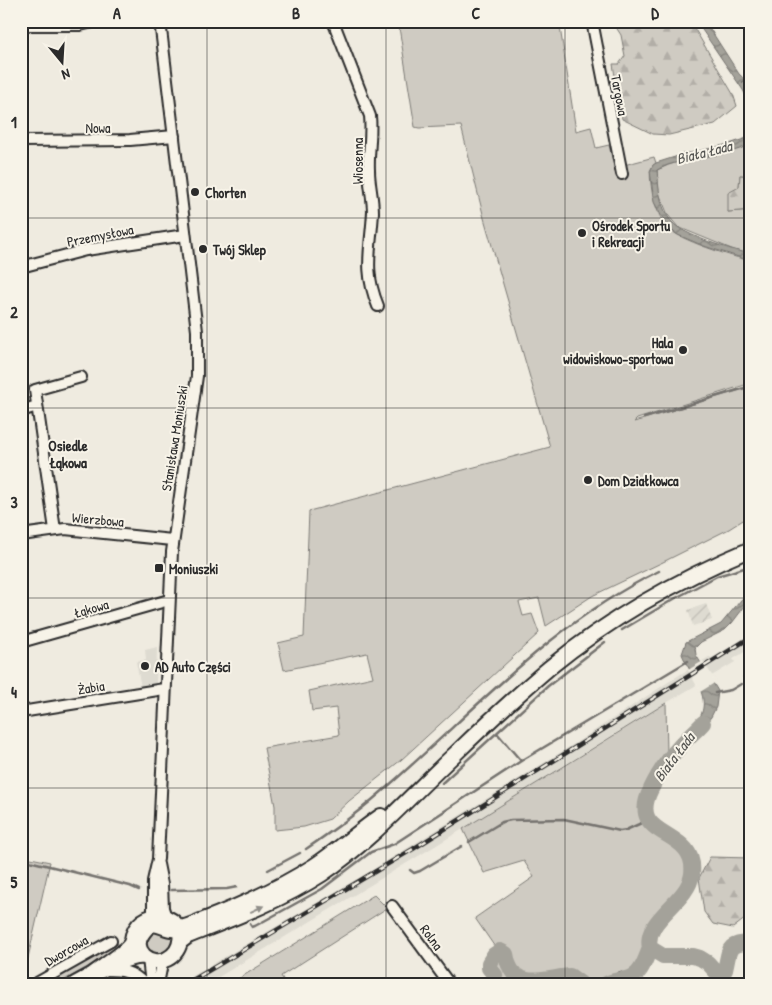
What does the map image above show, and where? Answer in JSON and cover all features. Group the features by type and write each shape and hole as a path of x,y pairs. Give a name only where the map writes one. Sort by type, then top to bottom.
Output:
{"main road":[{"path":"156,920 159,924 179,935 188,936 257,909 322,874 369,837 416,790 523,691 587,639 673,585 751,548"},
{"path":"99,972 130,946 133,934 138,927 156,920"},
{"path":"146,958 139,949 140,939 143,932 156,920"},
{"path":"75,984 137,956 158,961 164,960 174,954 179,935"}],"street":[{"path":"21,25 80,25 98,21"},
{"name":"Stanisława Moniuszki","path":"156,920 163,908 158,860 164,688 172,540 194,397 198,358 197,331 160,21"},
{"name":"Wiosenna","path":"334,21 370,116 369,179 373,214 368,270 370,283 378,306"},
{"name":"Targowa","path":"592,21 622,174"},
{"name":"Nowa","path":"21,141 130,140 174,136"},
{"name":"Przemysłowa","path":"21,267 86,250 185,235"},
{"path":"55,530 35,390 81,376"},
{"path":"21,411 37,406"},
{"name":"Wierzbowa","path":"21,535 55,530 70,530 172,540"},
{"name":"Łąkowa","path":"21,642 169,600"},
{"name":"Żabia","path":"21,712 164,688"},
{"name":"Rolna","path":"392,906 447,981 444,984"},
{"name":"Dworcowa","path":"35,984 111,941"},
{"path":"146,958 152,984"},
{"path":"158,984 164,960"},
{"path":"99,972 130,972 144,984"}],"shaded area":[{"path":"706,604 712,620 693,626 688,610"},
{"path":"751,634 751,648 733,659 735,662 616,733 463,829 207,984 179,984 369,872 574,744 676,677"},
{"path":"157,647 156,686 141,687 136,662 146,660 145,650"}],"green space":[{"path":"398,21 559,21 576,131 591,127 596,148 609,145 616,175 626,173 624,165 654,157 656,163 650,172 650,178 654,201 667,227 694,242 719,252 751,261 751,383 637,419 634,422 751,387 751,515 729,529 592,596 546,626 539,598 519,602 523,616 532,614 539,633 401,760 349,801 330,819 304,827 275,830 275,806 264,748 339,735 336,708 312,711 309,691 373,677 367,653 284,670 278,643 304,637 309,511 550,447 484,218 461,126 415,127"},
{"path":"612,21 690,21 733,94 737,106 715,124 669,135 653,134 622,119 613,64 619,64 625,56 621,35"},
{"path":"751,144 751,176 740,175 739,187 728,212 751,210 751,254 734,250 678,227 668,215 659,193 657,170 668,165 740,149"},
{"path":"740,175 751,176 751,210 728,212 728,193 739,187"},
{"path":"666,703 667,755 645,792 641,809 642,820 653,834 679,849 685,856 688,867 684,883 645,932 643,938 643,959 634,971 625,977 621,971 618,972 615,980 599,984 578,980 573,977 573,973 554,977 532,978 515,972 510,965 509,954 502,950 497,950 475,918 534,877 524,861 484,873 463,829"},
{"path":"21,856 50,862 24,975 21,977"},
{"path":"710,857 751,858 751,914 733,928 713,924 704,912 699,878"},
{"path":"374,895 387,908 281,976 286,984 230,984"},
{"path":"154,932 160,932 173,937 172,943 167,950 159,953 149,950 146,942"},
{"path":"118,943 118,950 57,984 45,984 97,953"},
{"path":"497,955 506,956 509,970 516,978 540,984 491,984 497,976 492,968 492,962"}],"water":[{"path":"696,21 705,21 739,74 746,81 750,93 751,106 743,90"},
{"path":"751,134 751,144 740,149 728,153 679,161 657,170 662,204 672,222 697,237 751,254 751,261 704,246 678,235 667,227 654,202 650,171 656,163 682,153 690,153 729,144 747,138"},
{"path":"751,588 751,598 732,623 725,630 701,642 695,648 696,655 718,691 716,707 711,717 692,740 686,736 702,713 703,704 702,695 682,654 686,642 721,624"}],"pier":[{"path":"703,661 716,682 700,692 688,670"}],"waterway":[{"path":"743,82 751,77"},
{"path":"644,418 751,386"},
{"path":"622,630 717,576 751,566"},
{"path":"306,849 379,794 478,703 545,645 619,593 659,571"},
{"path":"442,783 548,686 605,642"},
{"path":"250,924 252,927 255,926 322,889 371,852 394,844 521,761 688,661"},
{"path":"744,677 751,663"},
{"path":"715,693 731,690 741,684"},
{"name":"Biała Łada","path":"703,723 681,745 664,766 651,789 646,806 647,817 654,826 684,848 691,859 692,874 683,894 653,928 650,948 663,956 693,956 700,958 708,963 717,973 720,973 725,970 730,949 733,946 751,943"},
{"path":"497,733 521,761"},
{"path":"469,842 502,822 511,820 564,819 620,831 648,820"},
{"path":"410,870 414,873 420,871 462,846"},
{"path":"268,870 300,853"},
{"path":"21,859 130,886 139,890"},
{"path":"171,890 227,889 237,887"},
{"path":"606,984 631,978 635,975 642,967 650,948"},
{"path":"490,984 495,975 489,968 489,963 494,955 500,951 506,954 508,964 513,973 520,978 536,981 570,976 581,984"},
{"path":"103,984 124,978"}],"railway":[{"path":"186,984 413,849 751,637"}],"place":[{"name":"Chorten","path":"195,192"},
{"name":"Ośrodek Sportu i Rekreacji","path":"582,233"},
{"name":"Twój Sklep","path":"203,249"},
{"name":"Hala widowiskowo-sportowa","path":"683,350"},
{"name":"Dom Działkowca","path":"588,480"},
{"name":"Moniuszki","path":"159,568"},
{"name":"AD Auto Części","path":"145,666"}],"district":[{"name":"Osiedle Łąkowa","path":"68,454"}]}
